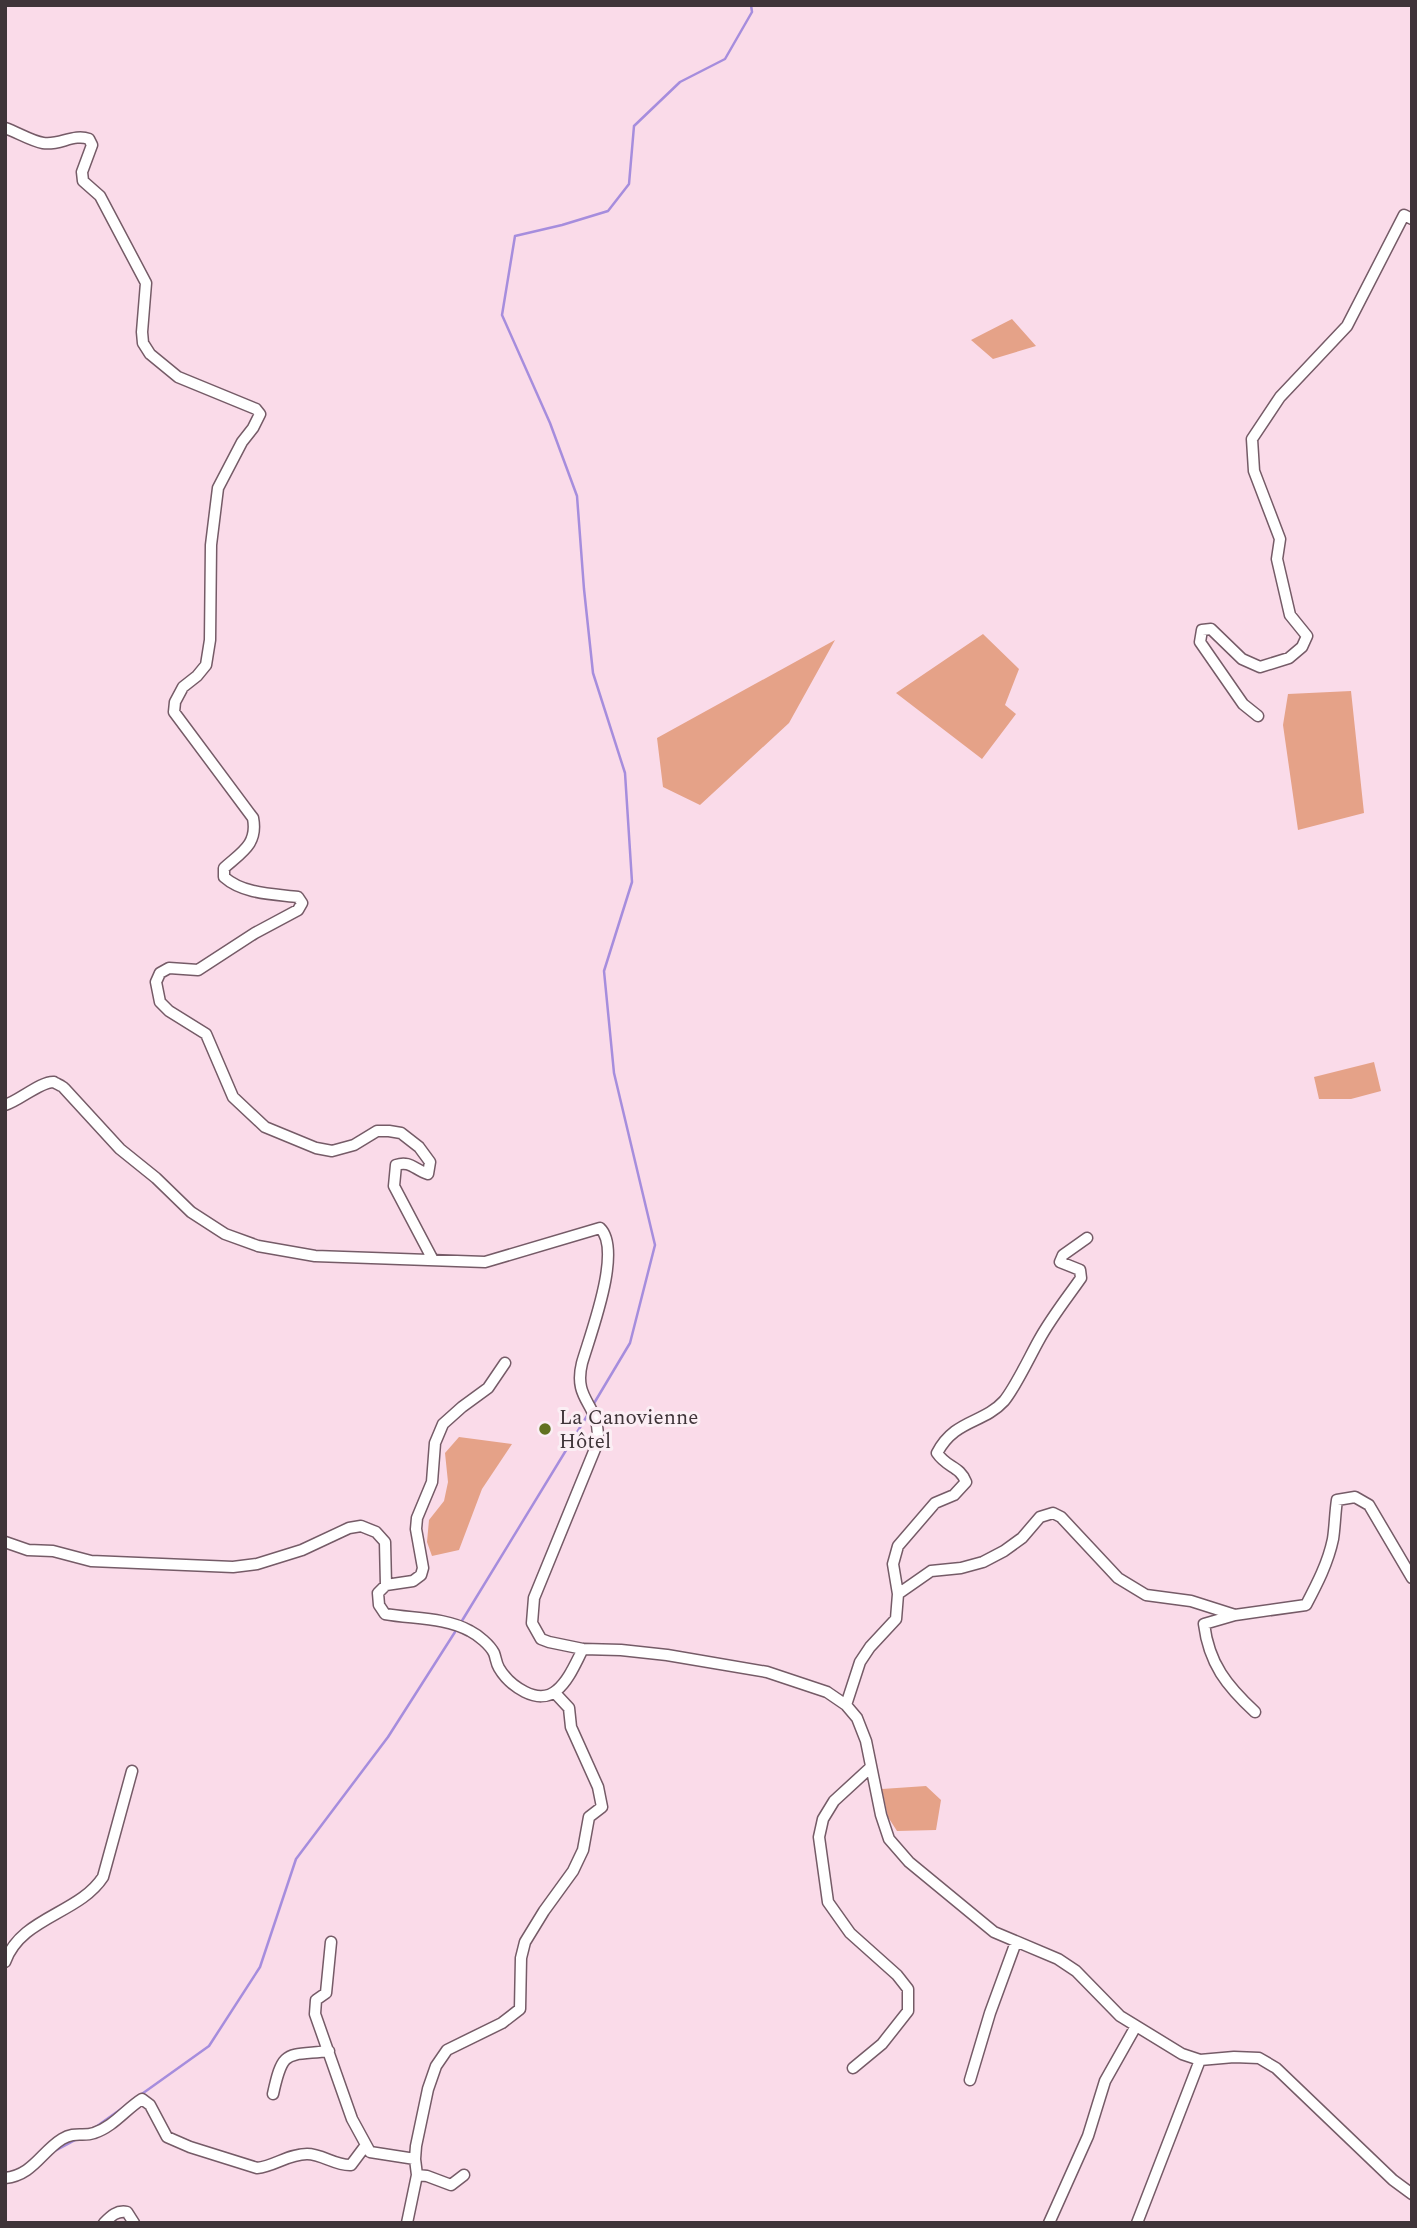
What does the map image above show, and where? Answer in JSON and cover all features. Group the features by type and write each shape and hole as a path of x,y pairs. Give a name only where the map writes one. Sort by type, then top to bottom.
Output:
{"street":[{"path":"5,128 44,143 81,136 89,139 92,145 82,172 83,181 100,196 146,283 143,343 150,354 178,377 256,409 260,414 218,488 211,545 206,665 183,687 175,702 174,712 253,818 253,839 224,868 224,877 233,885 298,897 302,903 298,910 255,933 198,970 169,968 160,973 156,982 160,1002 169,1011 206,1034 233,1097 265,1127 316,1149 332,1152 354,1145 377,1131 401,1133 419,1147 430,1162 428,1174 419,1171 414,1165 396,1165 394,1186 433,1260"},
{"path":"1258,716 1243,704 1200,642 1202,630 1211,629 1242,659 1260,667 1289,658 1302,647 1307,636 1290,615 1277,559 1280,539 1254,471 1252,439 1280,397 1347,326 1404,215 1412,219"},
{"path":"5,1105 44,1084 54,1082 64,1088 120,1149 156,1178 191,1212 225,1234 258,1246 315,1256 485,1262 600,1228 608,1248 603,1294 580,1378 580,1391 591,1408 598,1434 595,1449 534,1598 532,1623 541,1639 583,1649 632,1651 767,1672 827,1692 846,1705 857,1718 866,1741 881,1815 890,1839 909,1862 994,1932 1058,1959 1076,1971 1120,2016 1182,2054 1200,2060 1259,2058 1276,2068 1393,2180 1412,2194"},
{"path":"846,1705 860,1662 896,1619 898,1594 893,1564 898,1546 934,1503 954,1495 966,1482 963,1475 943,1462 937,1453 955,1429 1004,1401 1042,1334 1081,1278 1080,1270 1060,1262 1063,1255 1087,1238"},
{"path":"505,1363 488,1388 462,1406 443,1424 435,1443 432,1482 417,1518 416,1529 423,1568 421,1575 413,1581 386,1585 378,1593 379,1605 386,1614 413,1619 435,1619 470,1630 494,1651 497,1666 505,1677 522,1691 539,1696 555,1693 583,1649"},
{"path":"1255,1712 1227,1685 1207,1644 1205,1624 1235,1615 1306,1605 1329,1555 1334,1536 1337,1500 1355,1497 1368,1505 1412,1578"},
{"path":"898,1594 931,1572 983,1562 1004,1552 1022,1538 1040,1517 1053,1513 1061,1517 1118,1578 1146,1595 1191,1601 1235,1615"},
{"path":"5,1542 28,1550 53,1551 92,1561 233,1567 280,1557 349,1528 361,1526 376,1532 385,1542 386,1585"},
{"path":"407,2223 417,2175 415,2159 428,2089 436,2066 447,2050 502,2023 520,2010 521,1958 525,1942 573,1871 583,1850 589,1817 602,1807 598,1787 571,1727 569,1708 555,1693"},
{"path":"853,2068 883,2044 908,2011 908,1989 897,1975 850,1933 828,1902 819,1838 823,1819 834,1801 871,1767"},
{"path":"5,1962 9,1951 22,1936 95,1889 103,1877 132,1771"},
{"path":"331,1942 328,1986 326,1993 316,2000 314,2006 321,2036 329,2051 352,2119 370,2152 415,2159"},
{"path":"970,2080 990,2013 1016,1942"},
{"path":"1049,2223 1088,2136 1105,2081 1136,2026"},
{"path":"273,2094 278,2069 283,2060 289,2056 329,2051"},
{"path":"1137,2223 1200,2060"},
{"path":"5,2178 13,2177 36,2165 62,2139 77,2133 92,2134 124,2116 142,2099 150,2105 167,2137 257,2168 291,2156 310,2154 351,2165 366,2145"},
{"path":"417,2175 451,2185 464,2175"},
{"path":"104,2223 113,2214 122,2211 127,2212 134,2223"}],"shaded area":[{"path":"1012,319 1036,346 993,359 971,340"},
{"path":"983,634 1019,669 1005,705 1016,714 982,759 896,693"},
{"path":"835,640 789,723 700,805 663,787 657,738"},
{"path":"1351,691 1364,813 1298,830 1283,725 1288,694"},
{"path":"1374,1062 1381,1091 1351,1099 1319,1099 1314,1077"},
{"path":"459,1437 512,1444 482,1489 459,1550 432,1556 427,1542 429,1520 444,1501 448,1482 445,1453"},
{"path":"926,1786 941,1800 936,1830 897,1831 888,1817 882,1789"}],"waterway":[{"path":"593,1405 630,1343 655,1245 614,1073 604,971 632,882 625,773 593,673 577,496 550,423 502,315 515,236 608,211 629,184 634,126 680,82 725,59 752,12 751,5"},
{"path":"460,1624 590,1411"},
{"path":"139,2096 209,2046 260,1967 296,1859 388,1737 455,1632"},
{"path":"93,2129 128,2104"},
{"path":"51,2153 79,2138"}],"place":[{"name":"La Canovienne Hôtel","path":"545,1429"}]}
